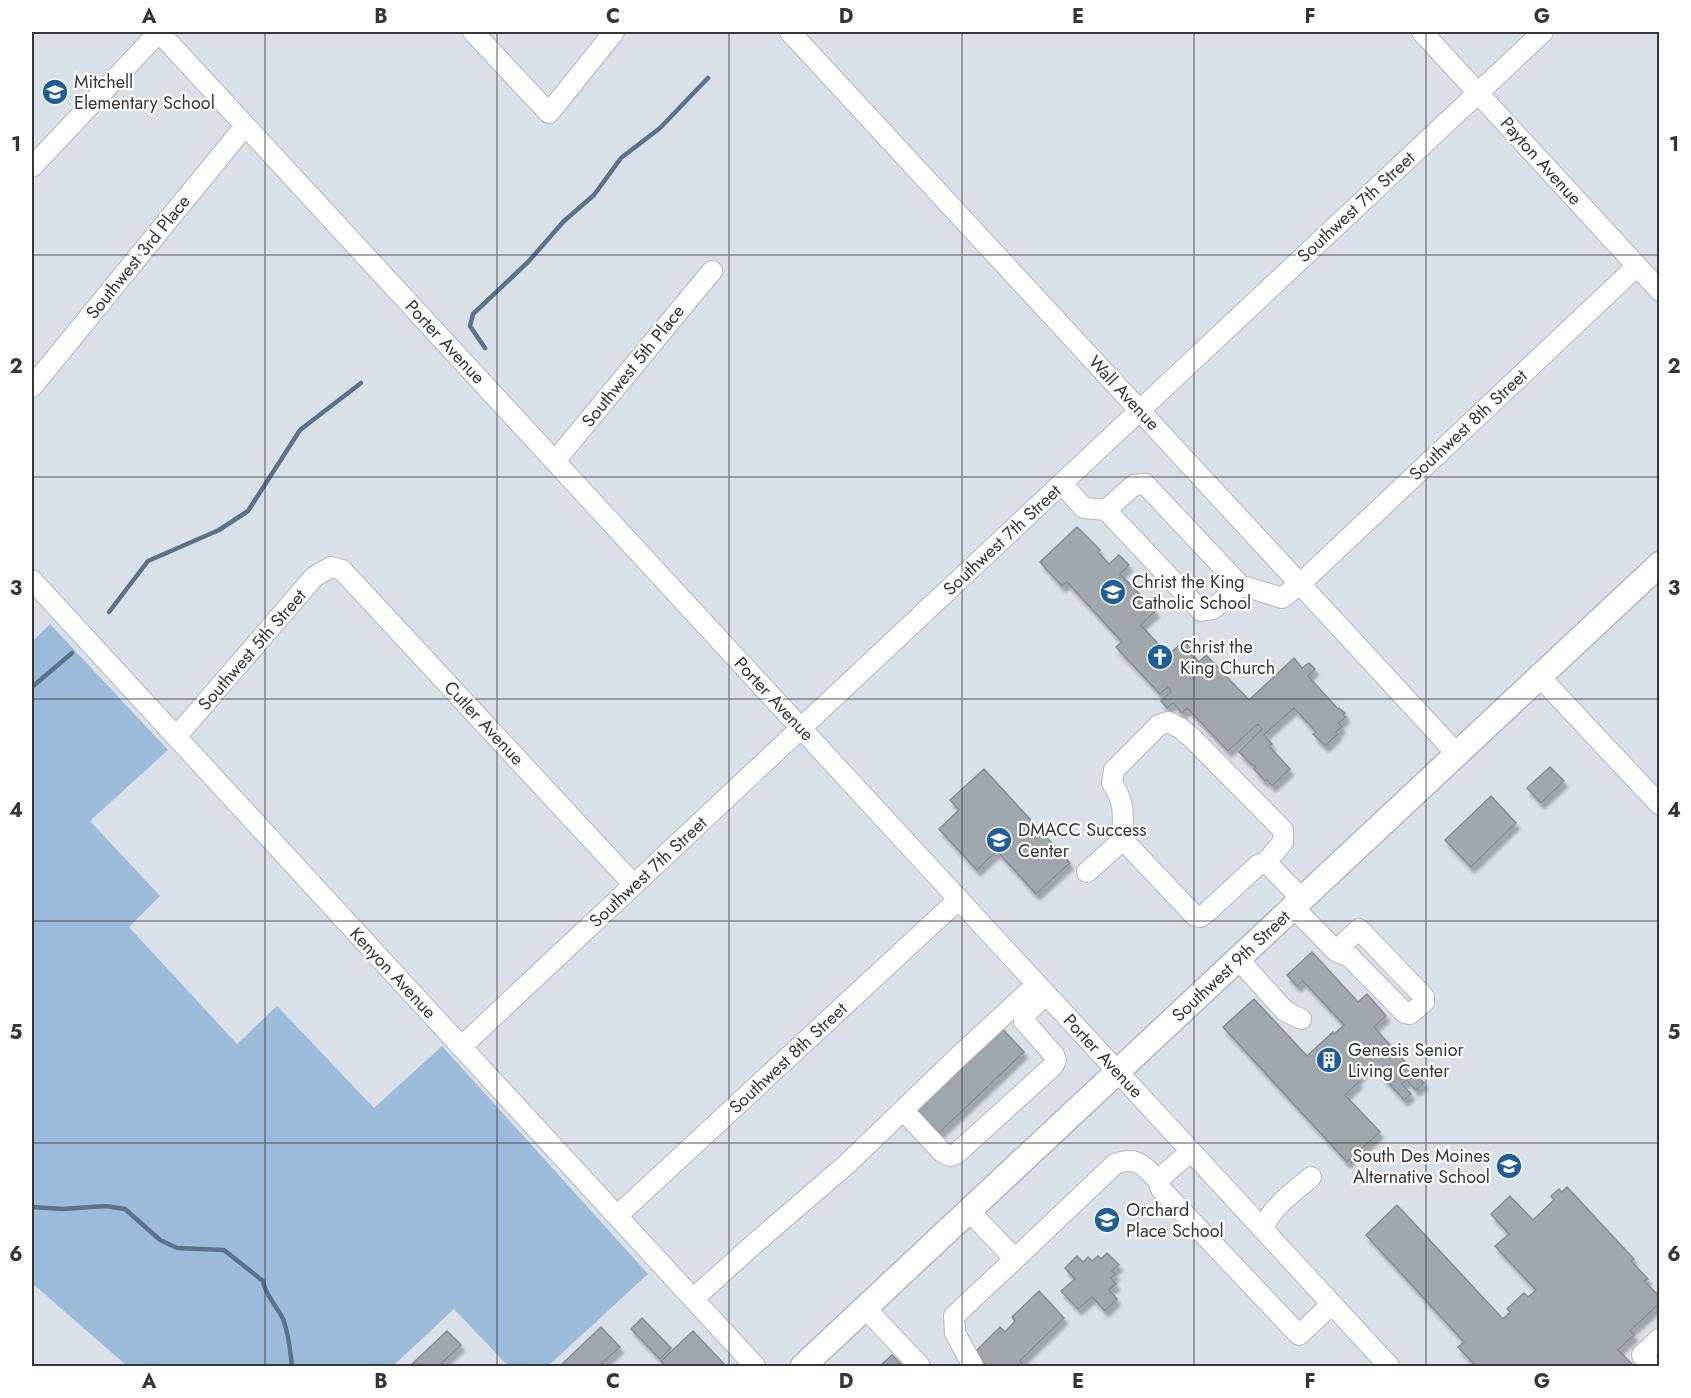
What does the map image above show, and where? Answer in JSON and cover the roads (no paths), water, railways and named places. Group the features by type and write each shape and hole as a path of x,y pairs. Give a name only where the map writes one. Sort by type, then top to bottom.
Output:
{"main road":[{"name":"Southwest 9th Street","path":"803,1366 1659,564"}],"street":[{"path":"473,32 549,113 614,32"},
{"name":"Wall Avenue","path":"790,32 1457,754"},
{"name":"Payton Avenue","path":"1422,32 1636,266 1658,287"},
{"name":"Southwest 7th Street","path":"461,1047 1543,32"},
{"path":"32,167 166,34"},
{"name":"Porter Avenue","path":"166,34 244,126 1389,1366"},
{"name":"Southwest 3rd Place","path":"32,387 244,126"},
{"name":"Southwest 8th Street","path":"1240,585 1282,598 1300,584 1636,266"},
{"name":"Southwest 5th Place","path":"555,461 712,271"},
{"path":"1062,484 1084,508 1106,510 1201,611 1213,609 1240,585 1145,484 1134,485 1106,510"},
{"name":"Southwest 5th Street","path":"176,737 314,577 331,567"},
{"name":"Cutler Avenue","path":"331,567 342,570 348,575 634,885"},
{"name":"Kenyon Avenue","path":"32,580 755,1366"},
{"path":"1540,677 1659,805"},
{"path":"1087,872 1122,842 1123,808 1119,794 1112,783 1114,770 1159,725 1167,722 1180,728 1192,738 1283,830 1283,842 1266,862 1258,865 1200,917 1195,916 1130,846 1122,842"},
{"path":"1266,862 1336,951 1350,957 1405,1013 1410,1014 1424,1002 1424,997 1359,929 1336,951"},
{"name":"Southwest 8th Street","path":"617,1216 959,899"},
{"path":"1238,959 1285,1011 1301,1019"},
{"path":"693,1299 848,1164 903,1110 1041,989"},
{"path":"903,1110 942,1152 951,1156 956,1154 1053,1066 1056,1060 1054,1055 1024,1021 1041,989"},
{"path":"1158,1180 1191,1151"},
{"path":"973,1366 955,1333 954,1316 1114,1164 1124,1161 1142,1164 1158,1180 1161,1190 1299,1335 1332,1304"},
{"path":"1263,1230 1277,1206 1311,1177"},
{"path":"969,1211 1015,1259"},
{"path":"865,1308 920,1366"},
{"path":"1652,1366 1642,1355 1659,1338"}],"waterway":[{"path":"485,348 470,326 473,314 528,262 564,221 594,195 621,158 660,128 708,78"},
{"path":"109,612 148,561 219,530 248,511 300,430 361,383"},
{"path":"32,687 72,653"},
{"path":"32,1207 63,1209 105,1206 125,1209 160,1240 177,1248 224,1250 263,1281 285,1325 292,1366"}],"place":[{"name":"Mitchell Elementary School","path":"55,92"},
{"name":"Christ the King Catholic School","path":"1113,592"},
{"name":"Christ the King Church","path":"1160,657"},
{"name":"DMACC Success Center","path":"999,840"},
{"name":"Genesis Senior Living Center","path":"1329,1060"},
{"name":"South Des Moines Alternative School","path":"1509,1166"},
{"name":"Orchard Place School","path":"1107,1220"}]}
